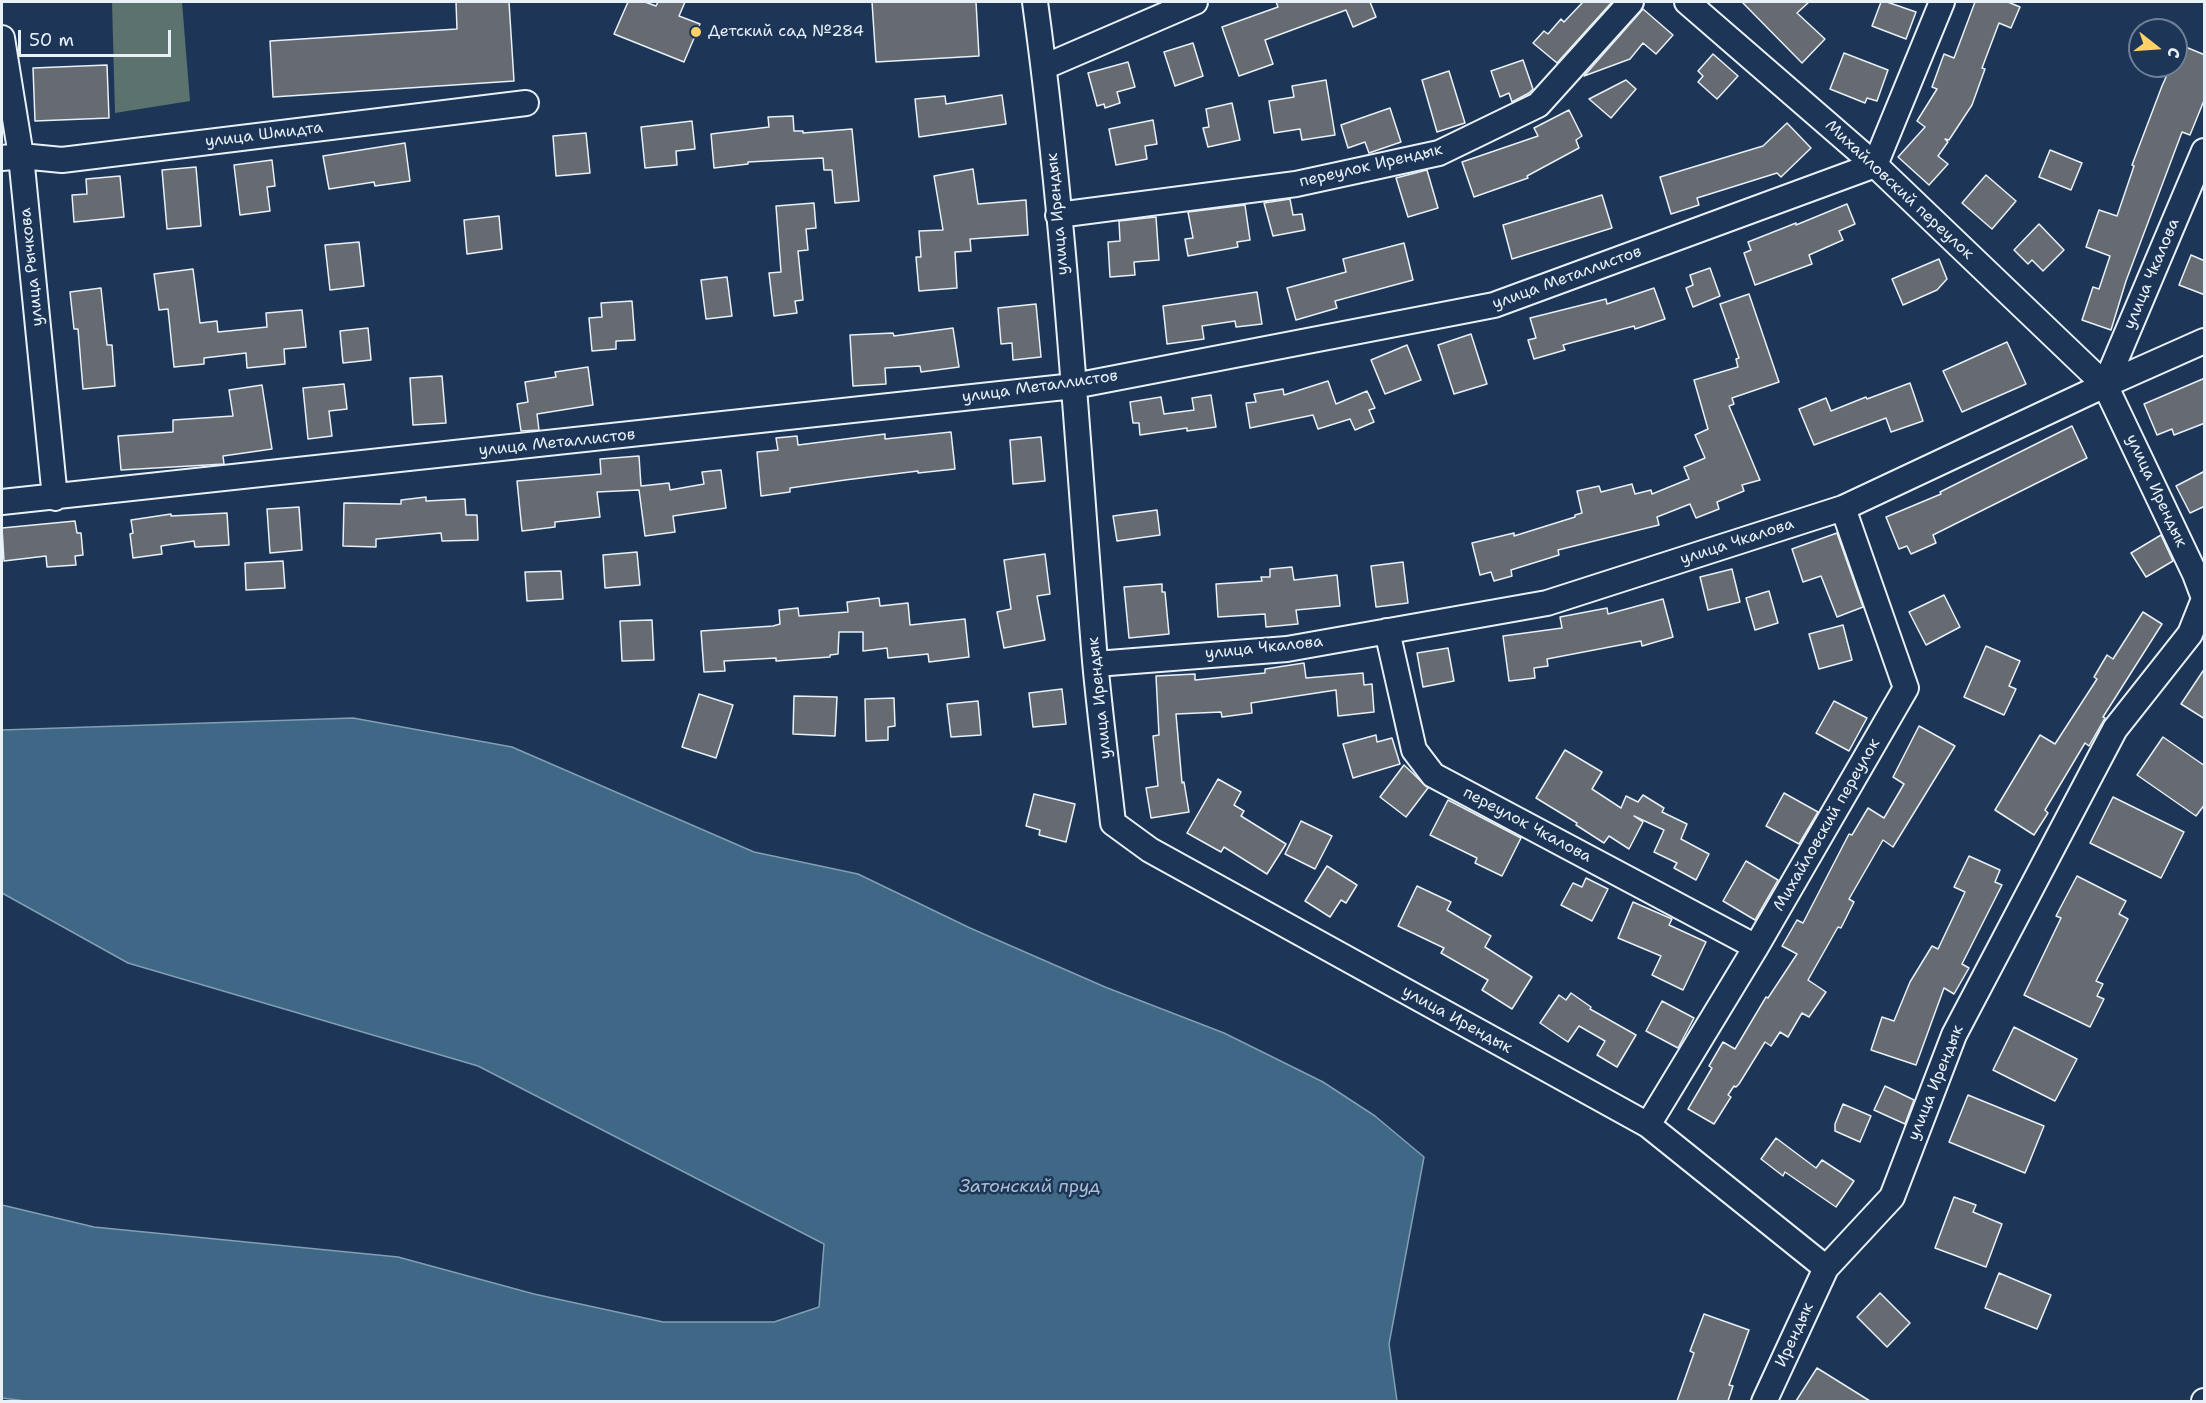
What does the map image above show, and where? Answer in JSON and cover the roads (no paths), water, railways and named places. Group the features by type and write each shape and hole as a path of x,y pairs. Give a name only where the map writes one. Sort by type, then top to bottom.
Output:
{"street":[{"name":"улица Ирендык","path":"1035,2 1044,67 1074,386 1096,664 1113,823 1160,856 1648,1125 1826,1268 1892,1197 1954,1035 2115,729 2190,634 2205,599 2196,574 2105,385"},
{"path":"1044,67 1195,2"},
{"name":"переулок Ирендык","path":"1058,215 1296,184 1439,153 1538,105 1631,2"},
{"name":"Михайловский переулок","path":"1687,2 1875,165 2105,385"},
{"path":"1875,165 1942,2"},
{"name":"улица Рычкова","path":"2,38 11,157 55,498"},
{"name":"улица Шмидта","path":"11,157 62,160 526,103"},
{"name":"улица Чкалова","path":"1096,664 1287,649 1547,603 1844,508 2105,385 2205,151"},
{"name":"улица Металлистов","path":"2,502 1074,386 1494,305 1875,165"},
{"path":"2105,385 2205,340"},
{"name":"Михайловский переулок","path":"1648,1125 1756,948 1906,688 1844,508"},
{"name":"переулок Чкалова","path":"1387,631 1414,750 1433,776 1756,948"},
{"name":"Ирендык","path":"1764,1401 1826,1268"}],"water":[{"name":"Затонский пруд","path":"353,718 512,747 754,852 858,874 970,928 1105,987 1224,1033 1323,1082 1375,1116 1424,1157 1389,1344 1397,1401 33,1402 2,1398 2,1205 94,1227 398,1257 534,1294 663,1322 774,1322 819,1307 824,1244 478,1066 128,963 2,893 2,730"}],"place":[{"name":"Детский сад №284","path":"696,32"}]}
